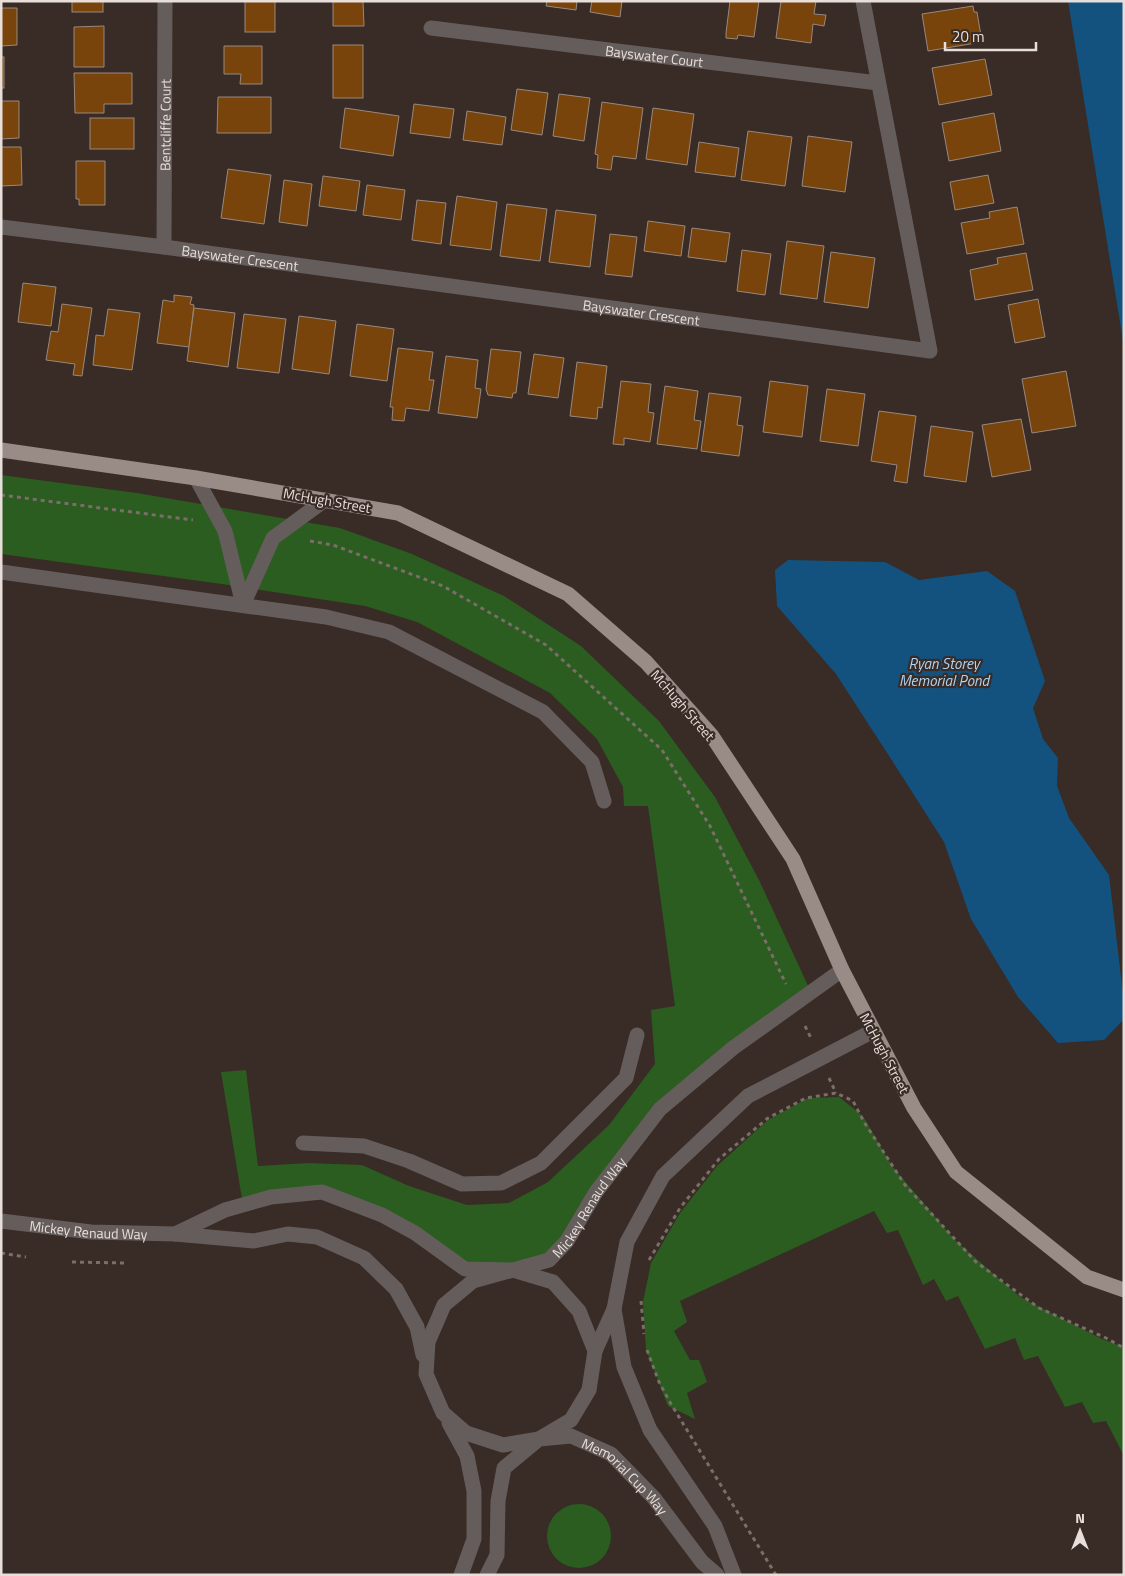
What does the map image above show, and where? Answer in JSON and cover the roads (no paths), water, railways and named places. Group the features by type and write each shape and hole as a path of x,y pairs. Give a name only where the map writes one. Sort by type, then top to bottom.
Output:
{"main road":[{"name":"McHugh Street","path":"1,450 196,478 398,513 568,594 646,662 712,736 793,859 842,970 873,1030 914,1108 956,1172 1087,1277 1124,1290"}],"street":[{"name":"Bentcliffe Court","path":"164,247 165,1"},
{"name":"Bayswater Crescent","path":"1,227 164,247 930,351 863,1"},
{"name":"Bayswater Court","path":"431,28 878,84"},
{"path":"196,478 226,531 243,605"},
{"path":"243,605 273,538 325,500"},
{"path":"1,572 326,617 389,632 543,712 592,762 604,801"},
{"name":"Mickey Renaud Way","path":"175,1234 225,1210 271,1197 322,1192 382,1214 416,1233 465,1269 513,1270 549,1260 567,1241 596,1192 660,1109 733,1048 842,970"},
{"path":"487,1575 497,1555 498,1500 504,1468 539,1439 571,1420 588,1390 595,1352 614,1309 627,1242 663,1176 748,1096 873,1030"},
{"path":"303,1143 364,1146 409,1161 462,1184 500,1183 541,1163 626,1078 637,1035"},
{"name":"Mickey Renaud Way","path":"1,1221 91,1232 175,1234 254,1241 288,1234 317,1237 364,1258 396,1289 417,1327 426,1374"},
{"path":"461,1575 474,1539 474,1491 467,1456 443,1413 426,1374 428,1342 444,1305 473,1281 513,1270 553,1282 579,1311 595,1352"},
{"path":"614,1309 624,1367 650,1430 715,1526 734,1575"},
{"path":"443,1413 466,1433 503,1445 539,1439"},
{"name":"Memorial Cup Way","path":"539,1439 571,1436 612,1454 654,1498 702,1562 717,1575"}],"water":[{"path":"1068,1 1124,1 1124,347"},
{"name":"Ryan Storey Memorial Pond","path":"788,560 885,562 919,580 987,571 1015,591 1045,681 1033,708 1043,739 1058,758 1057,786 1069,818 1109,875 1124,1002 1124,1019 1104,1040 1058,1043 1018,997 971,919 944,842 836,674 777,606 775,570"}]}
